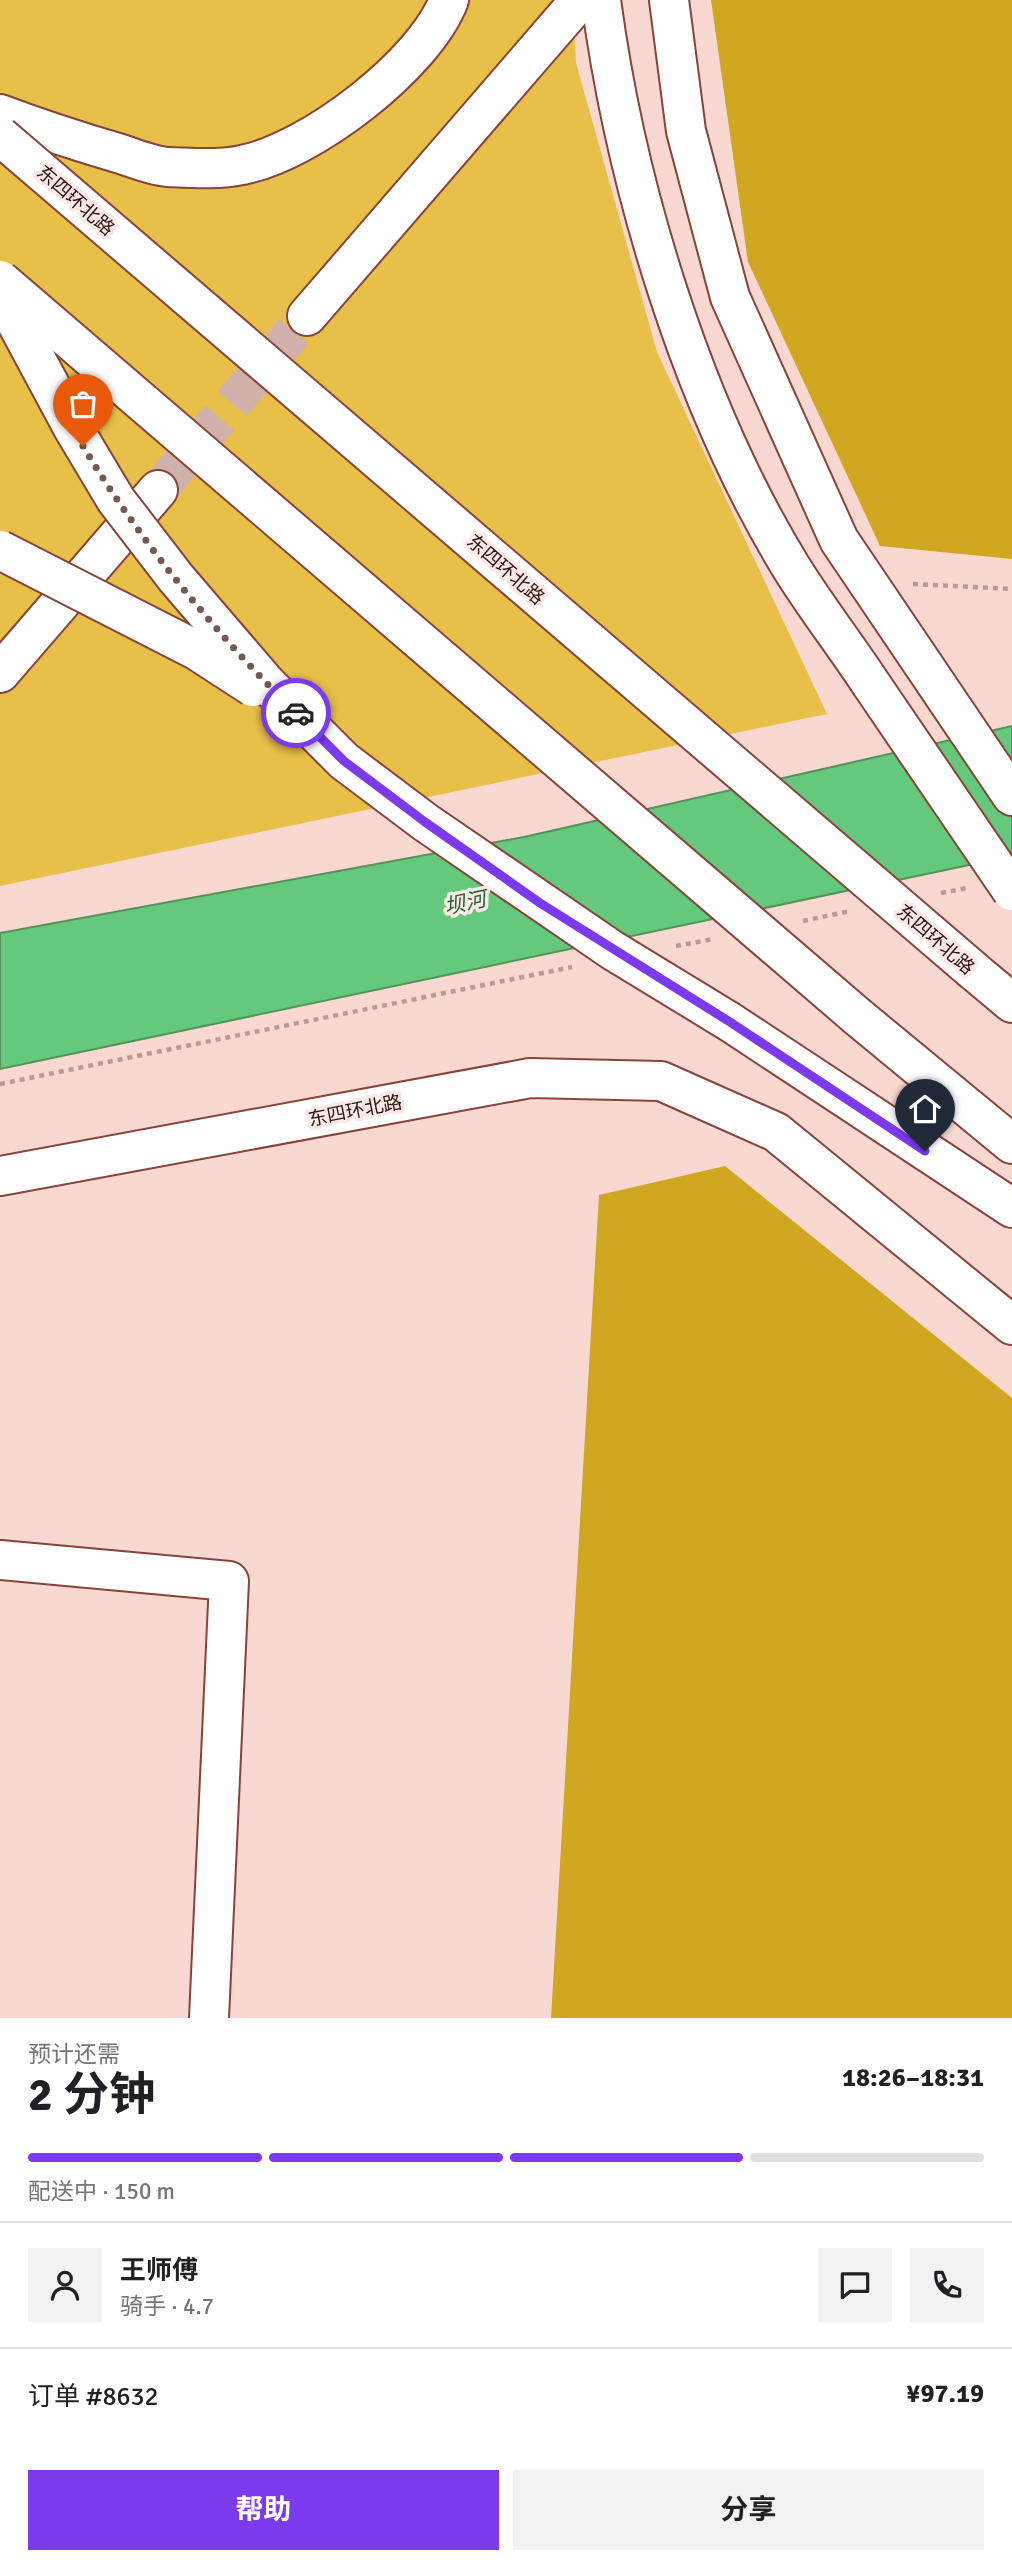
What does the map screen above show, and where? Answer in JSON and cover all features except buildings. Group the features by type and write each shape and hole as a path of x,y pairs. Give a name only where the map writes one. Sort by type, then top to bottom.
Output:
{"main road":[{"path":"0,114 71,140 165,167 242,165 287,148 358,107 404,65 445,11 449,0"},
{"path":"669,0 686,131 730,297 839,540 1012,796"},
{"path":"307,316 595,9"},
{"path":"595,9 622,123 691,360 738,468 791,566 1012,891"},
{"name":"东四环北路","path":"0,136 1012,1003"},
{"path":"0,280 858,1017 1012,1144"},
{"path":"0,292 116,500 176,578 266,683 344,761 540,903 730,1022 1012,1208"},
{"path":"0,674 158,490"},
{"path":"0,550 196,650 305,721"},
{"name":"东四环北路","path":"0,1176 530,1077 661,1081 776,1132 1012,1325"},
{"path":"0,1559 229,1581 209,2018"}],"path":[{"path":"867,582 1012,589"},
{"path":"931,895 971,887"},
{"path":"795,922 863,909"},
{"path":"673,947 727,936"},
{"path":"0,1084 578,966"}],"shaded area":[{"path":"0,0 573,0 576,63 657,352 827,714 0,886"},
{"path":"711,0 1012,0 1012,559 880,546 748,262"},
{"path":"725,1166 1012,1398 1012,2018 551,2018 599,1195"}],"water":[{"name":"坝河","path":"1012,726 1012,856 0,1069 0,933 524,837"}],"tunnel":[{"path":"158,490 307,316"}],"way so far":[{"path":"83,446 116,500 176,578 266,683 296,713"}],"route":[{"path":"296,713 344,761 540,903 730,1022 925,1151"}]}
